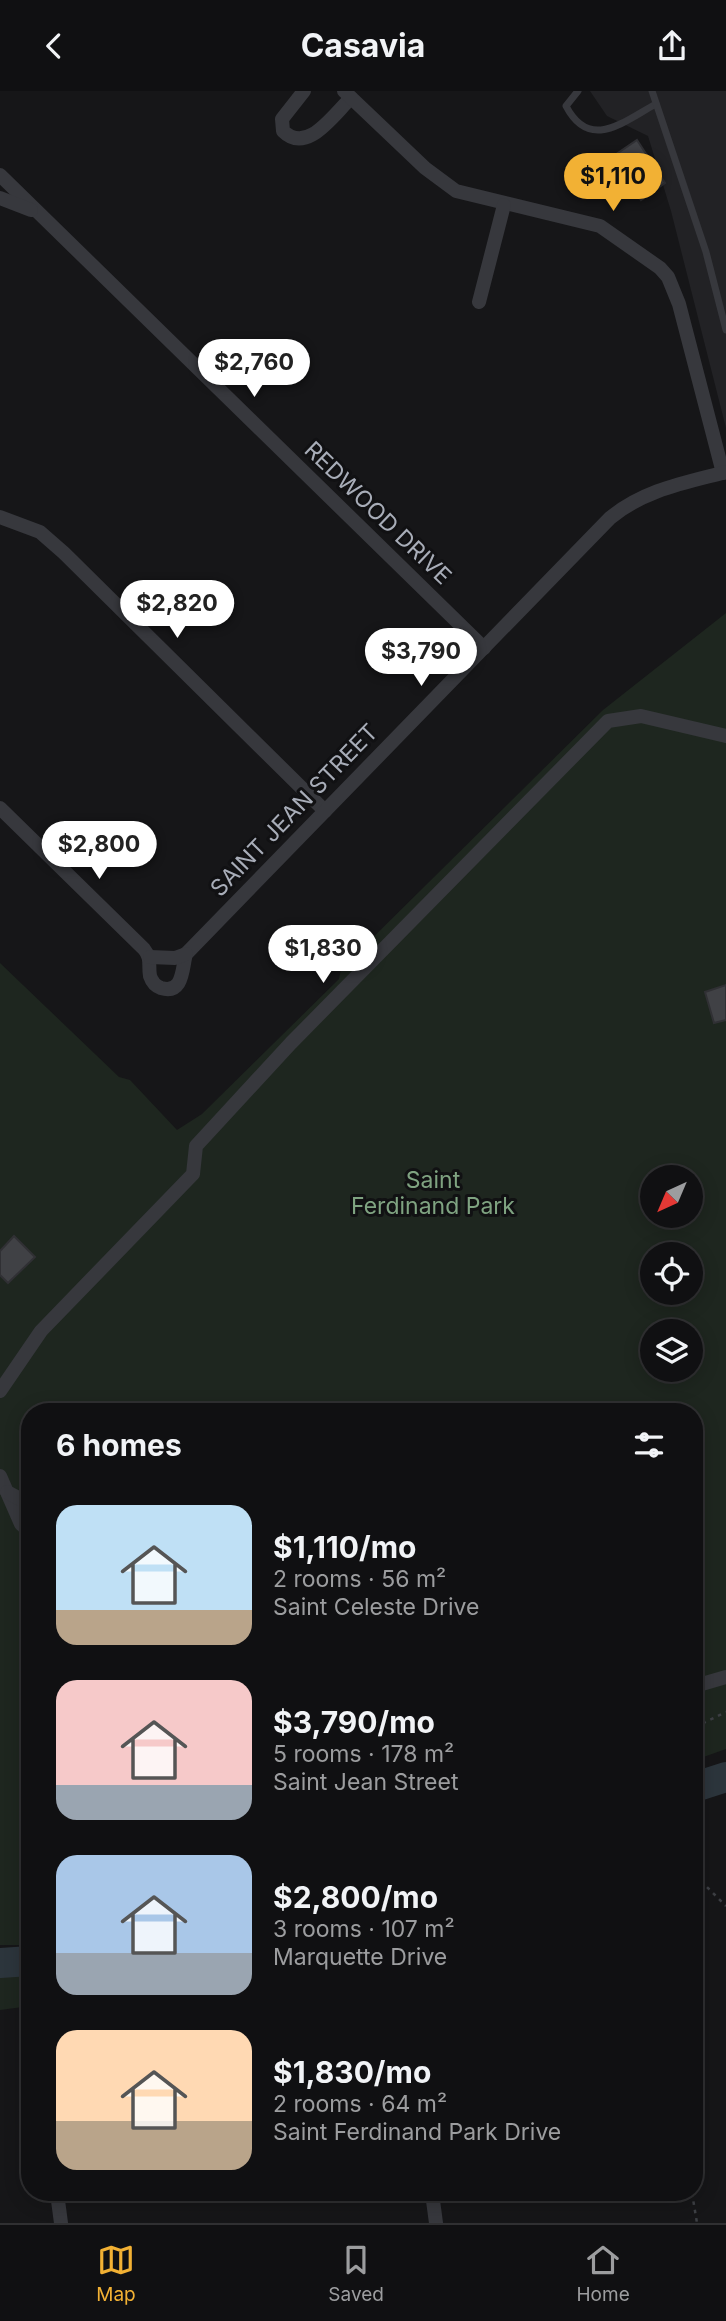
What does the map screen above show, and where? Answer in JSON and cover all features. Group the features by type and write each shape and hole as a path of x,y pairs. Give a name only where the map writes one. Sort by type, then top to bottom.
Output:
{"street":[{"path":"304,91 282,119 283,131 291,139 303,141 314,134 348,94 425,168 456,191 503,205 600,226 649,259 668,277 679,304 724,473"},
{"name":"REDWOOD DRIVE","path":"0,174 484,648"},
{"path":"0,198 40,214"},
{"path":"479,302 503,205"},
{"name":"SAINT JEAN STREET","path":"150,957 150,977 156,986 166,989 176,986 183,979 186,954 629,502 652,491 724,473"},
{"path":"0,517 40,532 64,553 325,811"},
{"path":"0,1391 41,1331 193,1174 196,1146 291,1043 608,721 641,716 726,736"},
{"path":"0,808 150,957 175,958 186,954"},
{"path":"0,1476 21,1524"},
{"path":"7,1492 21,1499"},
{"path":"703,1684 726,1677"},
{"path":"58,2201 61,2223"},
{"path":"433,2201 436,2223"}],"lane":[{"path":"578,91 566,106 584,127 593,131 606,131 656,104"},
{"path":"652,91 706,252 726,330"}],"path":[{"path":"703,1723 726,1712"},
{"path":"703,1883 726,1906"},
{"path":"693,2201 697,2223"}],"shaded area":[{"path":"590,91 726,91 726,428 671,211 648,136 607,116"}],"green space":[{"name":"Saint Ferdinand Park","path":"726,613 726,1749 703,1757 703,1403 21,1403 21,1945 0,1945 0,963 119,1077 130,1080 177,1130 202,1114 339,979 341,969 603,710"},
{"path":"21,1976 21,2007 0,2010 0,1977"}],"building":[{"path":"637,140 665,183 641,200 612,157"},
{"path":"726,985 726,1020 714,1023 705,992"},
{"path":"14,1236 35,1257 8,1283 0,1275 0,1251"}],"waterway":[{"path":"703,1784 726,1777"},
{"path":"0,1963 21,1962"}]}
